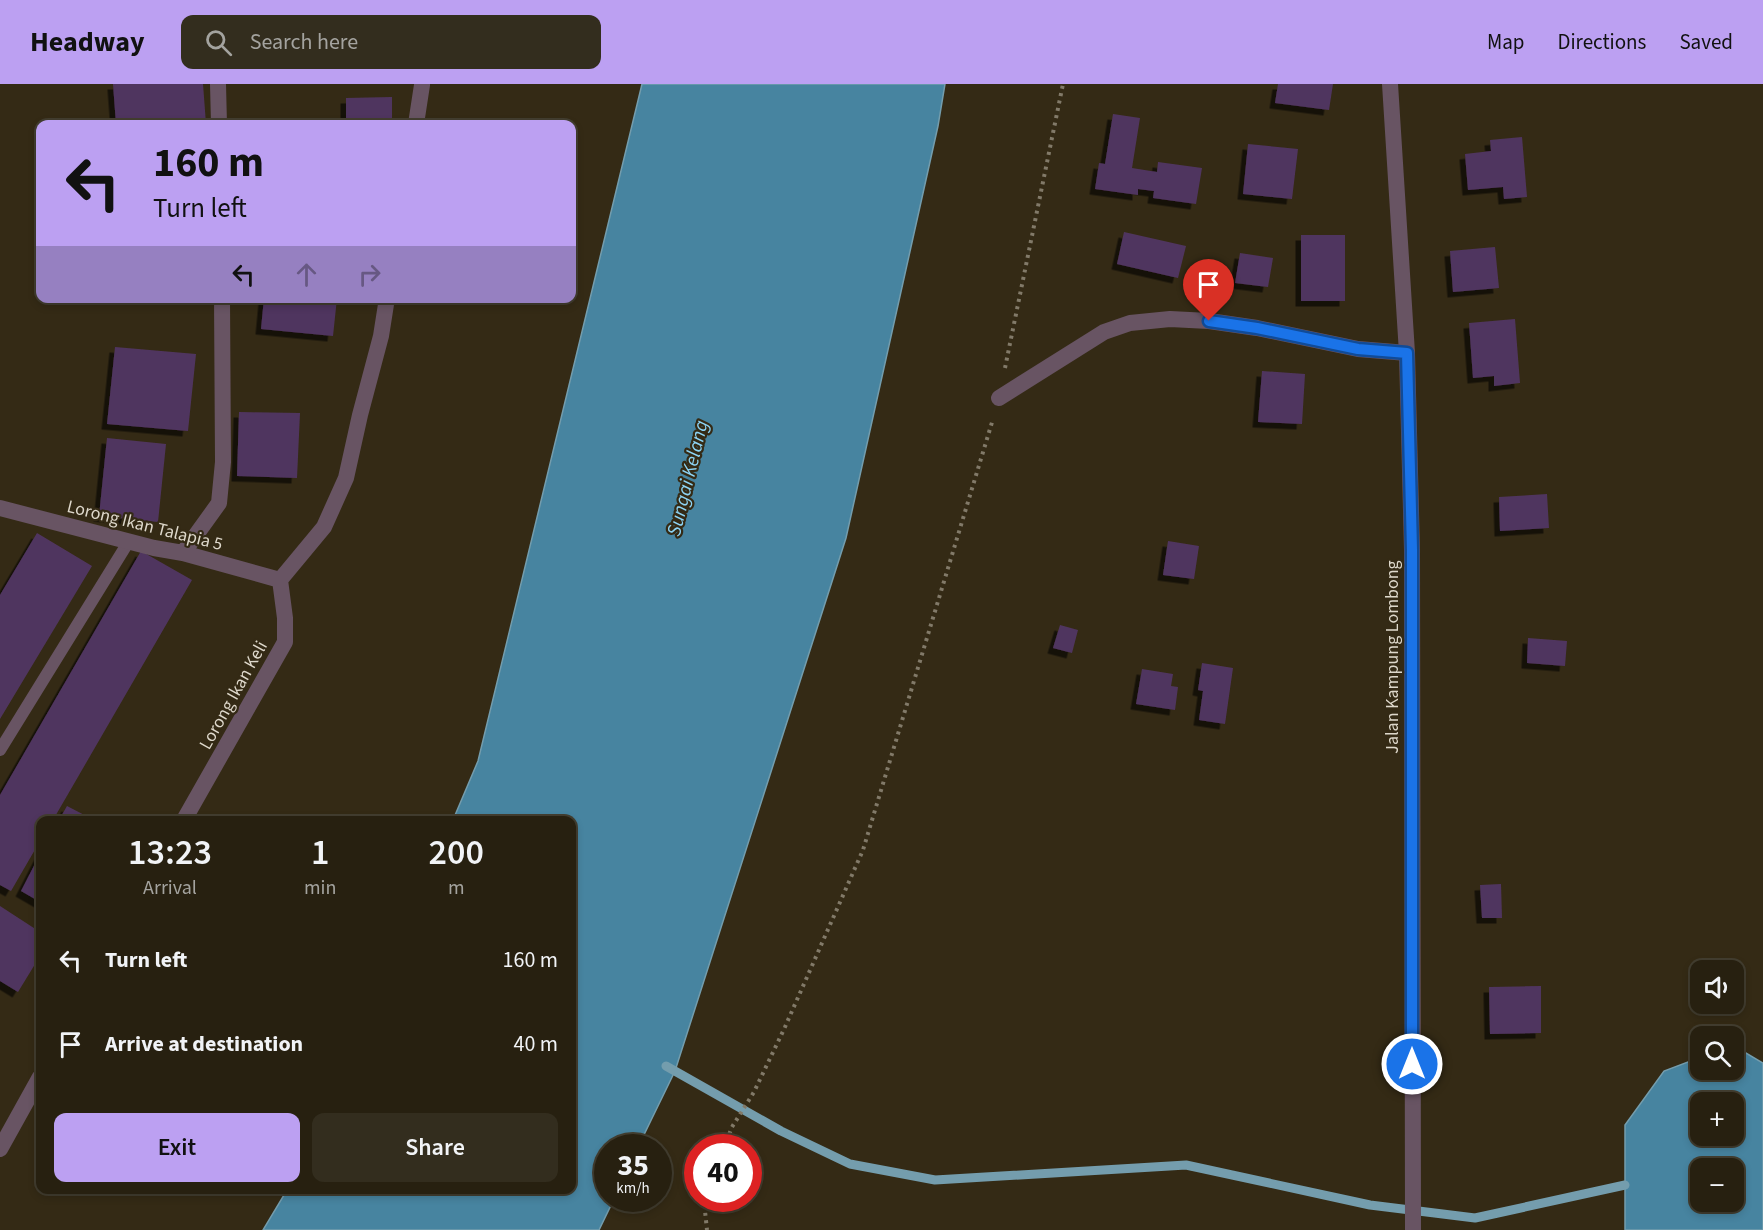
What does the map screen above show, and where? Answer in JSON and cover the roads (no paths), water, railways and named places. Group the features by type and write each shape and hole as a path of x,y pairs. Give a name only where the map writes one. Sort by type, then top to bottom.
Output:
{"street":[{"path":"218,84 219,120"},
{"name":"Jalan Kampung Lombong","path":"1390,84 1407,353 1412,550 1413,1230"},
{"path":"417,120 422,86"},
{"path":"183,553 219,503 223,462 222,303"},
{"path":"280,580 324,527 346,478 381,336 386,303"},
{"path":"999,398 1104,332 1130,323 1170,320 1209,321 1257,328 1358,349 1407,353"},
{"name":"Lorong Ikan Talapia 5","path":"0,508 183,553 280,580"},
{"name":"Lorong Ikan Keli","path":"186,816 285,642 285,618 280,580"},
{"path":"0,1149 36,1084"}],"lane":[{"path":"0,750 129,541"}],"water":[{"name":"Sungai Kelang","path":"642,84 945,84 938,126 846,538 675,1071 644,1134 594,1134 594,1212 608,1212 599,1230 263,1230 285,1194 576,1194 576,816 455,816 478,761"},
{"path":"1744,1052 1763,1063 1763,1230 1625,1230 1625,1125 1664,1071 1690,1061 1690,1080 1744,1080"}],"waterway":[{"path":"666,1066 781,1131 850,1164 935,1180 1186,1165 1370,1205 1475,1218 1625,1185"}]}
